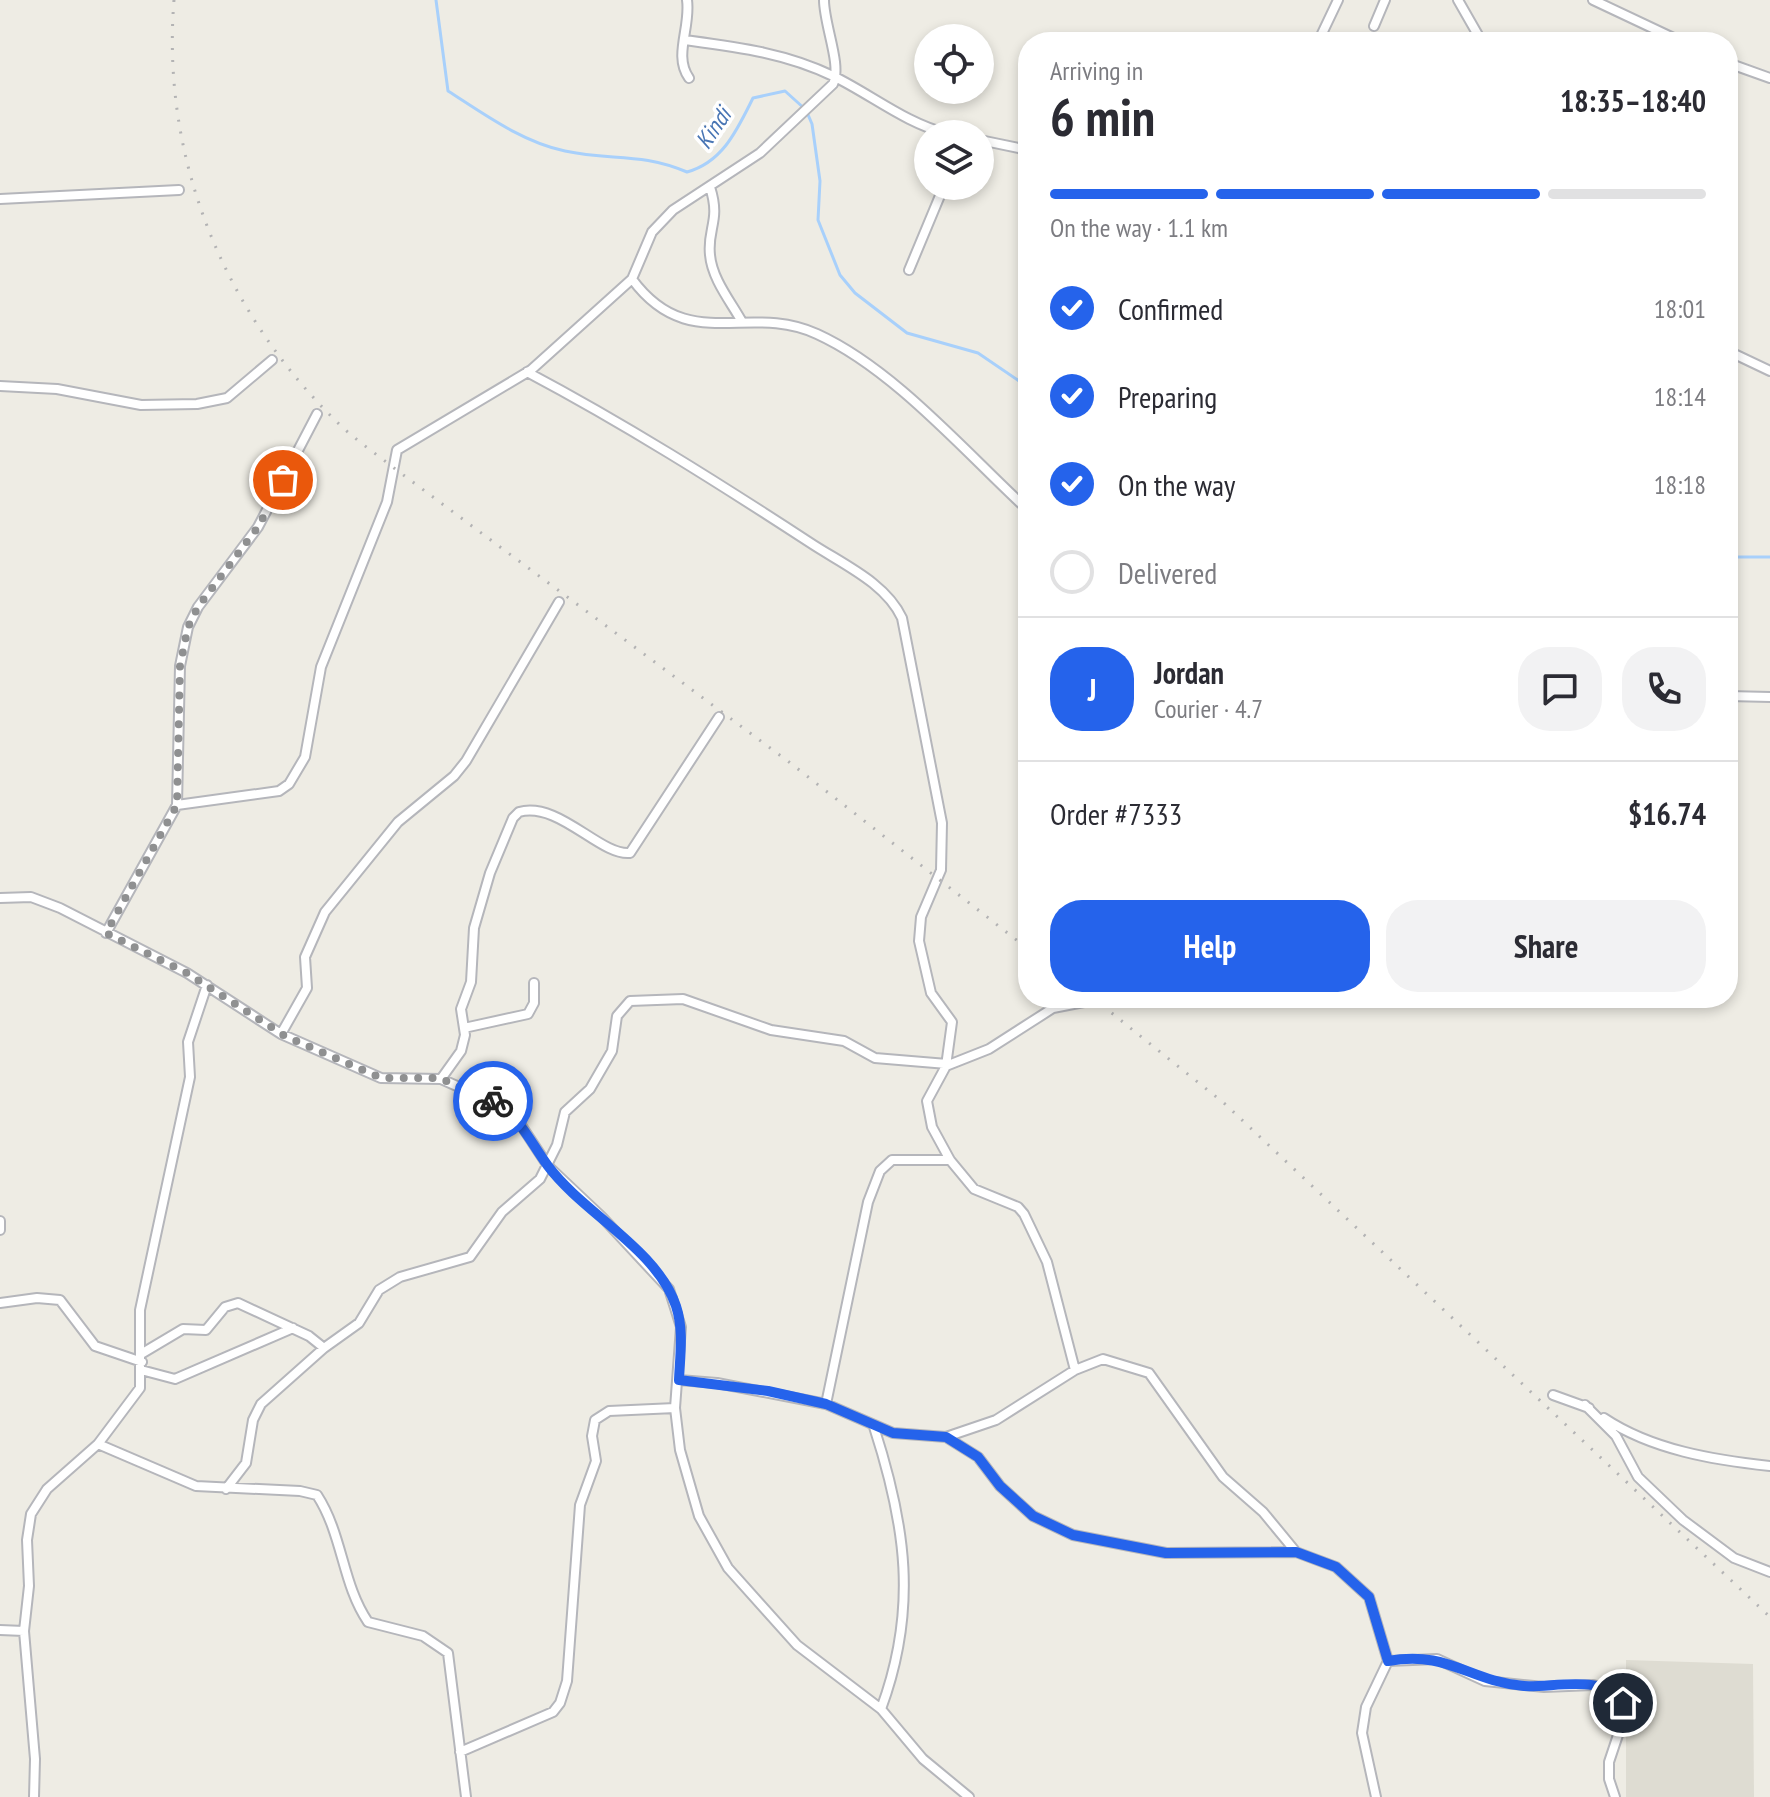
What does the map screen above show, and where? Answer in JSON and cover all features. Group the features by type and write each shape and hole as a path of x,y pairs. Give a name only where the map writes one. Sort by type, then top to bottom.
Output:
{"street":[{"path":"687,0 681,66 689,78"},
{"path":"824,0 825,26 836,77"},
{"path":"1323,32 1338,0"},
{"path":"1374,26 1385,0"},
{"path":"1458,0 1476,32"},
{"path":"1593,0 1661,32"},
{"path":"685,40 792,58 836,77 884,107 914,120"},
{"path":"1738,67 1770,78"},
{"path":"177,805 285,789 305,757 321,667 387,502 397,450 527,372 632,279 652,232 683,201 710,187 790,127 836,77"},
{"path":"994,143 1018,148"},
{"path":"710,187 716,218 710,247 712,263 742,322"},
{"path":"0,199 179,190"},
{"path":"909,270 938,200"},
{"path":"632,279 655,305 678,319 803,329 835,343 935,420 1018,500"},
{"path":"1738,356 1770,371"},
{"path":"0,386 57,389 141,405 197,404 227,398 272,360"},
{"path":"527,372 614,418 744,498 860,575 895,603 902,618 942,823 941,870 919,928 931,993 952,1022 946,1065 927,1101 932,1127 950,1160 974,1189 1018,1207 1024,1214 1047,1262 1075,1370"},
{"path":"106,933 177,805 180,666 188,627 198,607 265,515 317,414"},
{"path":"281,1034 307,988 305,957 325,912 398,822 454,776 466,761 559,602"},
{"path":"1738,696 1770,697"},
{"path":"441,1079 456,1063 464,1028 461,1009 471,982 474,928 490,873 513,818 519,812 537,810 578,827 618,851 630,853 719,717"},
{"path":"0,898 45,900 207,985 281,1034 381,1078 441,1079 502,1106 519,1122 548,1166 602,1217 669,1289 681,1327 675,1408 688,1481 699,1516 728,1568 797,1645 881,1709 923,1759 969,1797"},
{"path":"464,1028 528,1014 534,1003 534,983"},
{"path":"34,1797 35,1759 24,1631 31,1514 47,1489 98,1444 136,1396 141,1362 138,1329 146,1280 190,1077 188,1042 207,985"},
{"path":"226,1489 246,1463 255,1411 324,1348 349,1333 379,1290 400,1277 470,1257 502,1212 540,1179 548,1166 565,1112 590,1089 612,1051 617,1016 630,1001 644,997 683,999 771,1030 844,1041 875,1058 946,1065 989,1049 1053,1008"},
{"path":"826,1404 868,1202 880,1171 892,1160 950,1160"},
{"path":"0,1221 0,1230"},
{"path":"0,1303 37,1298 60,1300 95,1346 141,1362 175,1379 293,1328"},
{"path":"141,1362 183,1329 206,1330 232,1303 246,1305 293,1328 324,1348"},
{"path":"679,1380 730,1385 826,1404 874,1427 914,1437 946,1437 996,1420 1075,1370 1103,1359 1149,1373 1223,1477 1263,1512 1296,1552"},
{"path":"1553,1395 1585,1405 1618,1428 1689,1453 1770,1466"},
{"path":"1585,1405 1616,1436 1638,1477 1683,1520 1734,1558 1770,1572"},
{"path":"460,1752 553,1712 560,1703 567,1681 580,1505 596,1461 592,1436 595,1420 609,1411 675,1408"},
{"path":"874,1427 902,1525 903,1563 900,1647 881,1709"},
{"path":"946,1437 978,1457 1000,1486 1033,1516 1073,1535 1158,1553 1296,1552 1336,1567 1369,1597 1388,1661 1366,1707 1362,1733 1376,1797"},
{"path":"98,1444 175,1480 226,1489 300,1491 317,1495 328,1512 357,1606 368,1622 423,1636 442,1646 448,1653 466,1797"},
{"path":"0,1630 24,1631"},
{"path":"1388,1661 1437,1659 1485,1681 1544,1687 1593,1685 1613,1692 1623,1703 1624,1717 1609,1762 1609,1779 1615,1797"}],"shaded area":[{"path":"1626,1660 1753,1664 1754,1797 1626,1797"}],"waterway":[{"name":"Kindi","path":"436,0 448,91 490,118 549,147 582,154 640,159 687,172 710,161 728,143 753,98 785,91 806,110 812,124 820,181 818,220 840,275 855,293 907,333 978,353 1018,380"},
{"name":"Kindi","path":"1738,557 1770,557"}],"railway":[{"path":"174,0 173,59 178,117 190,174 208,229 232,282 262,332 297,379 337,422 365,446 789,762 1018,941"},
{"path":"1105,1008 1225,1104 1770,1617"}],"way so far":[{"path":"283,480 258,527 198,607 188,627 180,666 181,741 177,805 142,874 106,933 187,973 285,1036 381,1078 439,1078 457,1089 493,1101"}],"route":[{"path":"493,1101 519,1122 548,1166 602,1217 669,1289 681,1327 679,1380 768,1391 826,1404 893,1433 914,1437 946,1437 978,1457 1000,1486 1033,1516 1073,1535 1150,1552 1296,1552 1336,1567 1369,1597 1386,1645 1388,1661 1418,1657 1437,1659 1485,1681 1510,1685 1593,1685 1613,1692 1623,1703"}]}
